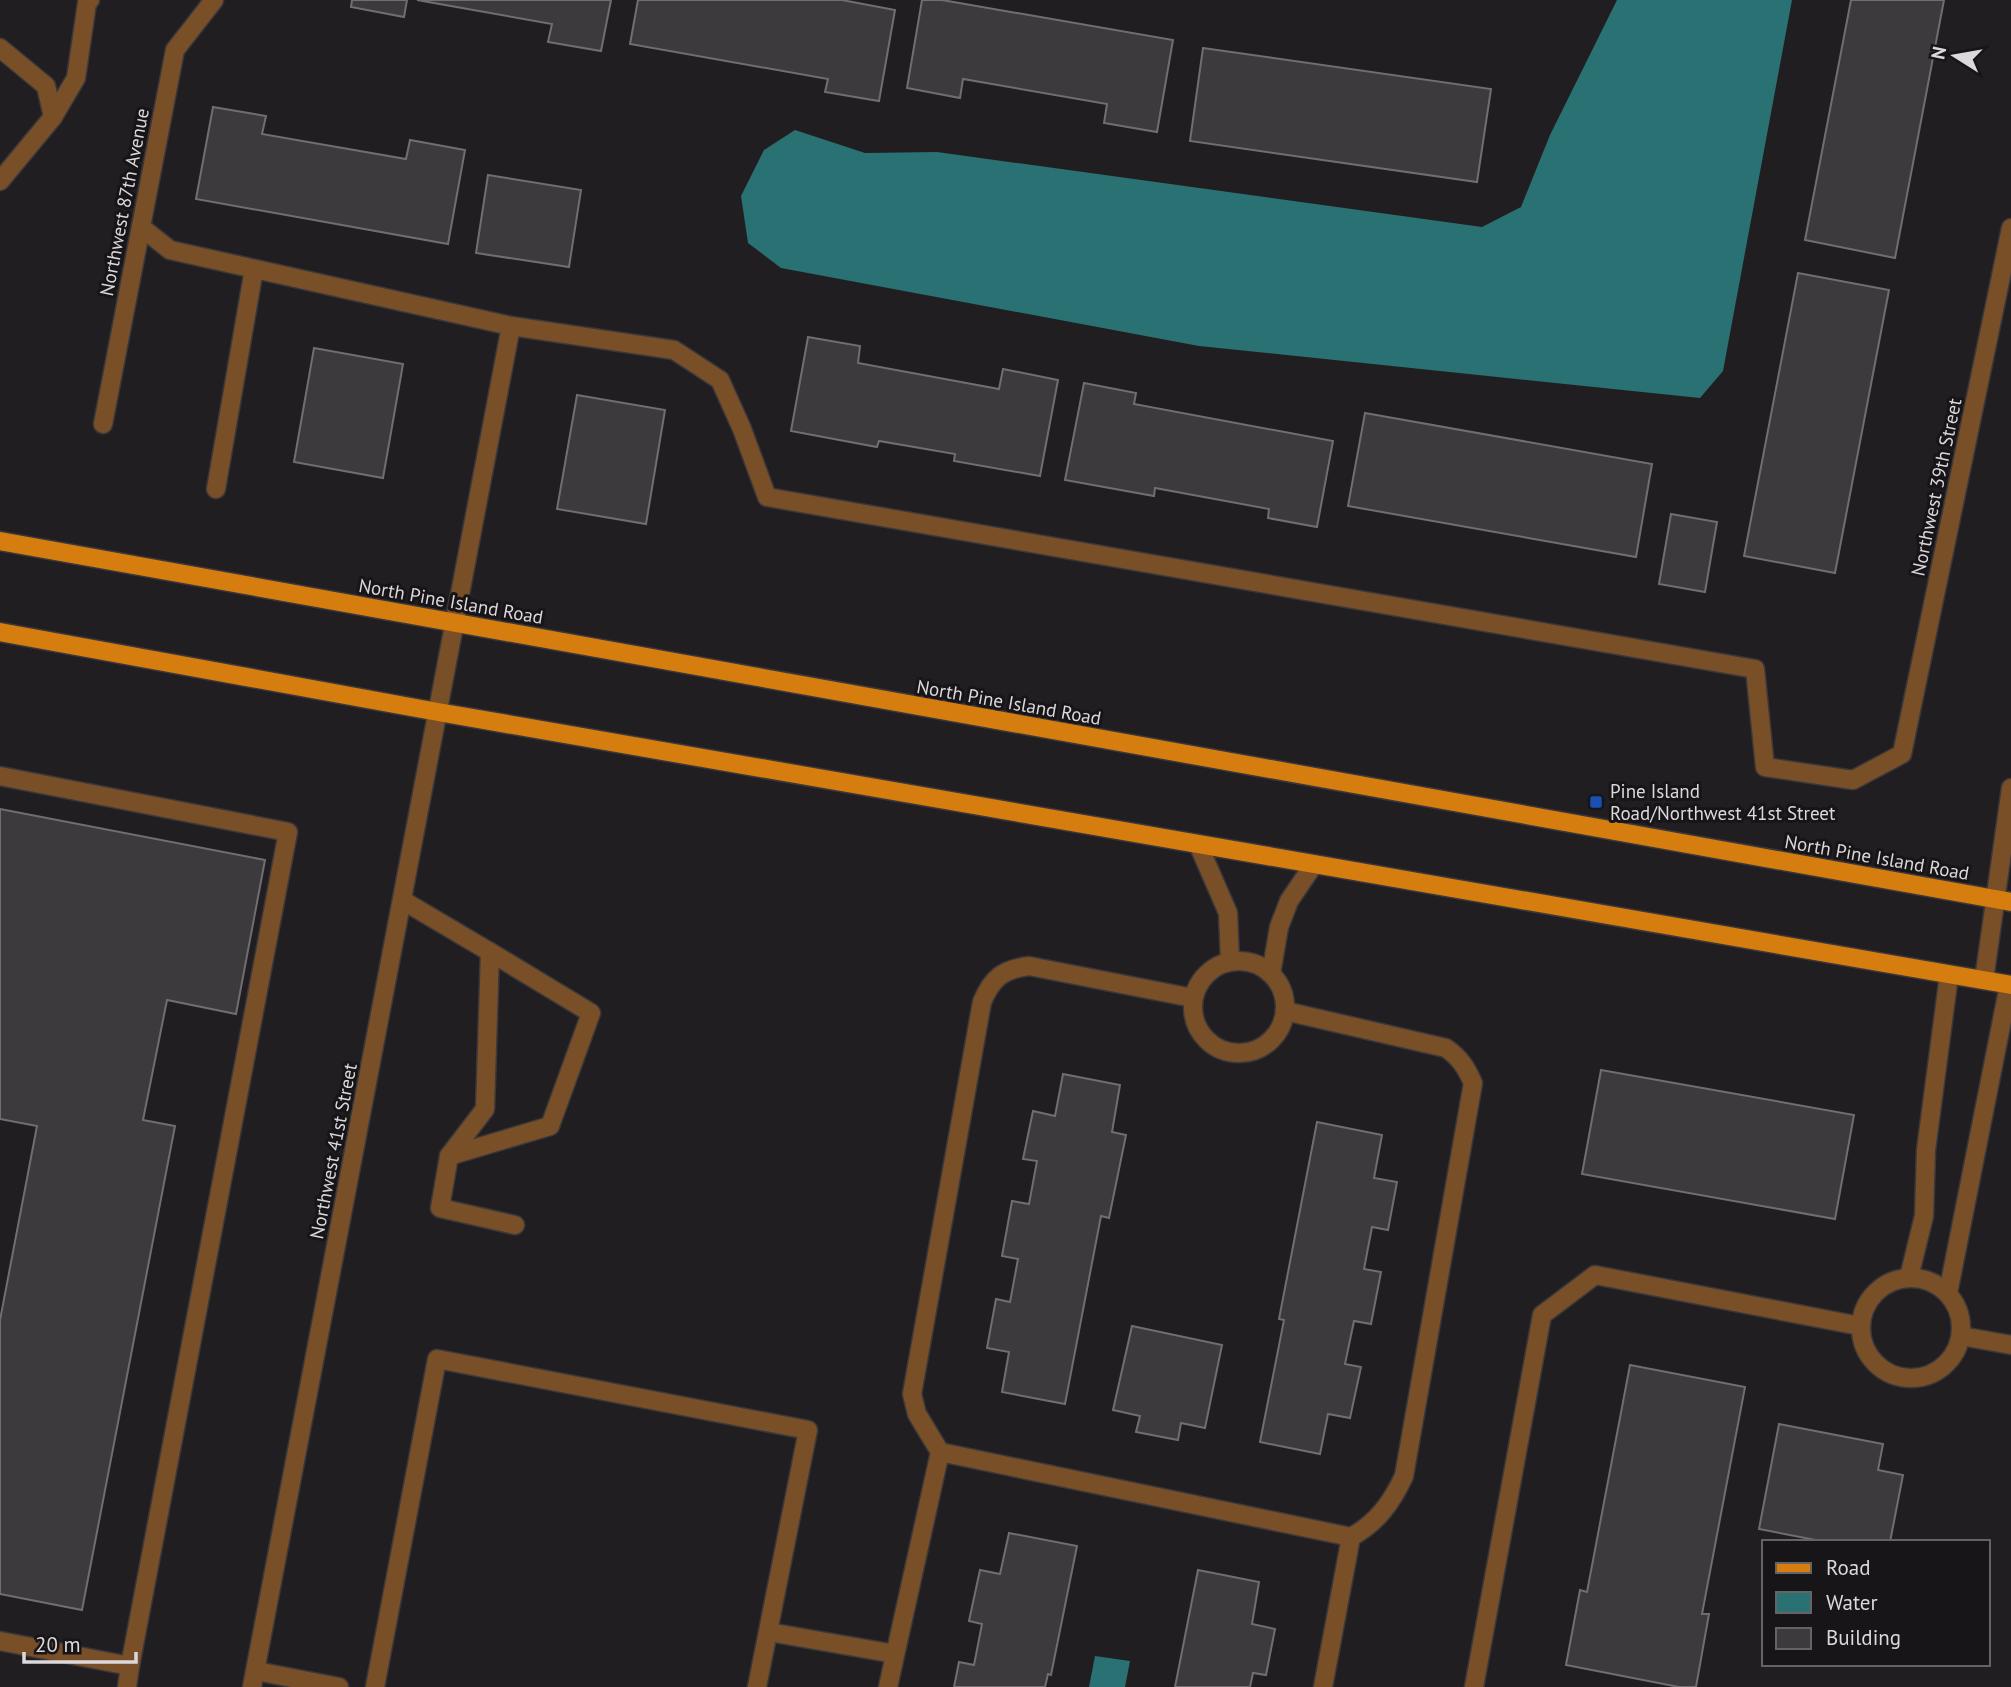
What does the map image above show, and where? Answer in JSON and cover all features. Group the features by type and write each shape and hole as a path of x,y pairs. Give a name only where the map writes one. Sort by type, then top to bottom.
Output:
{"main road":[{"name":"North Pine Island Road","path":"0,541 2003,900"},
{"path":"0,632 438,712 2010,985"}],"street":[{"path":"0,181 53,117 76,78 87,3 90,0"},
{"name":"Northwest 87th Avenue","path":"103,424 175,50 214,0"},
{"path":"0,48 46,86 53,117"},
{"path":"141,227 170,250 511,326"},
{"name":"Northwest 39th Street","path":"511,326 674,349 720,380 742,429 767,497 1755,669 1765,767 1853,780 1902,754 2011,228"},
{"path":"216,489 254,269"},
{"name":"Northwest 41st Street","path":"254,1679 511,326"},
{"path":"0,776 288,832 127,1687"},
{"path":"1984,980 2003,900 2011,788"},
{"path":"1198,844 1228,913 1230,961"},
{"path":"1271,974 1279,927 1289,901 1314,864"},
{"path":"402,900 590,1013 550,1126 449,1156"},
{"path":"490,952 485,1109 449,1156 440,1208 514,1225"},
{"path":"1230,961 1248,961 1265,968 1271,974 1278,981 1284,998 1285,1011 1277,1033 1264,1046 1247,1053 1230,1053 1213,1046 1200,1032 1193,1016 1194,998 1200,981 1213,968 1230,961"},
{"path":"888,1687 940,1452 917,1414 912,1394 982,1002 989,986 1014,968 1029,966 1194,998"},
{"path":"1909,1277 1924,1216 1926,1150 1949,975"},
{"path":"1948,1293 2010,985"},
{"path":"940,1452 1351,1537 1365,1530 1383,1513 1404,1476 1473,1083 1466,1066 1446,1048 1285,1011"},
{"path":"1474,1687 1542,1315 1595,1275 1860,1326"},
{"path":"1923,1278 1948,1293 1957,1307 1961,1336 1956,1351 1947,1363 1932,1374 1916,1379 1899,1377 1883,1370 1870,1359 1862,1343 1860,1326 1864,1309 1882,1286 1894,1279 1923,1278"},
{"path":"1961,1336 2011,1345"},
{"path":"375,1687 437,1359 808,1430 757,1687"},
{"path":"1323,1687 1351,1537"},
{"path":"769,1632 895,1654"},
{"path":"0,1641 130,1667"},
{"path":"254,1679 339,1687"}],"water":[{"path":"1617,0 1792,0 1723,371 1700,398 1199,346 781,268 748,243 741,196 764,150 795,130 865,153 937,152 1482,227 1521,207 1550,135"},
{"path":"1095,1656 1130,1661 1125,1687 1089,1687"}],"building":[{"path":"352,0 407,0 404,17 351,7"},
{"path":"417,0 611,0 601,51 548,42 552,24"},
{"path":"638,0 842,0 895,10 879,101 825,92 828,79 630,44"},
{"path":"922,0 942,0 1173,40 1157,132 1104,123 1107,104 963,79 960,98 907,88"},
{"path":"1851,0 1944,0 1895,258 1805,240"},
{"path":"1203,48 1491,89 1477,182 1190,141"},
{"path":"213,107 266,116 262,134 406,159 410,140 465,150 448,244 196,199"},
{"path":"488,175 581,190 569,267 476,253"},
{"path":"1798,273 1889,290 1835,573 1744,556"},
{"path":"808,337 860,346 858,363 999,389 1003,369 1058,380 1040,476 954,461 955,454 879,441 877,447 791,431"},
{"path":"314,348 403,364 383,478 294,462"},
{"path":"1084,383 1136,393 1134,404 1333,441 1317,527 1268,518 1269,509 1155,488 1154,496 1065,480"},
{"path":"577,395 665,410 646,524 557,509"},
{"path":"1365,413 1652,464 1636,557 1348,506"},
{"path":"1671,514 1717,522 1705,592 1659,584"},
{"path":"0,809 265,860 236,1014 167,1000 143,1120 175,1126 82,1610 0,1594 0,1320 37,1126 0,1119"},
{"path":"1601,1070 1854,1115 1835,1219 1582,1174"},
{"path":"1063,1074 1120,1085 1112,1132 1126,1135 1109,1218 1101,1216 1065,1404 1002,1392 1009,1352 987,1348 996,1299 1010,1302 1018,1259 1002,1256 1012,1201 1029,1204 1037,1161 1023,1159 1033,1111 1055,1116"},
{"path":"1317,1122 1382,1135 1374,1178 1397,1182 1388,1230 1372,1227 1364,1269 1381,1272 1371,1324 1354,1321 1345,1364 1361,1367 1350,1418 1328,1414 1320,1454 1260,1442 1284,1320 1279,1319"},
{"path":"1132,1326 1222,1345 1205,1428 1181,1423 1178,1440 1136,1432 1140,1416 1113,1410"},
{"path":"1630,1365 1745,1387 1702,1614 1709,1614 1696,1687 1679,1687 1566,1665 1580,1590 1587,1592"},
{"path":"1779,1424 1883,1444 1878,1470 1903,1475 1890,1540 1816,1540 1759,1529"},
{"path":"1009,1533 1077,1546 1051,1675 1048,1674 1045,1687 954,1687 959,1662 974,1665 982,1624 969,1621 980,1570 1000,1574"},
{"path":"1198,1570 1259,1582 1252,1624 1275,1629 1266,1675 1253,1673 1250,1687 1175,1687"}],"place":[{"name":"Pine Island Road/Northwest 41st Street","path":"1596,802"}]}
